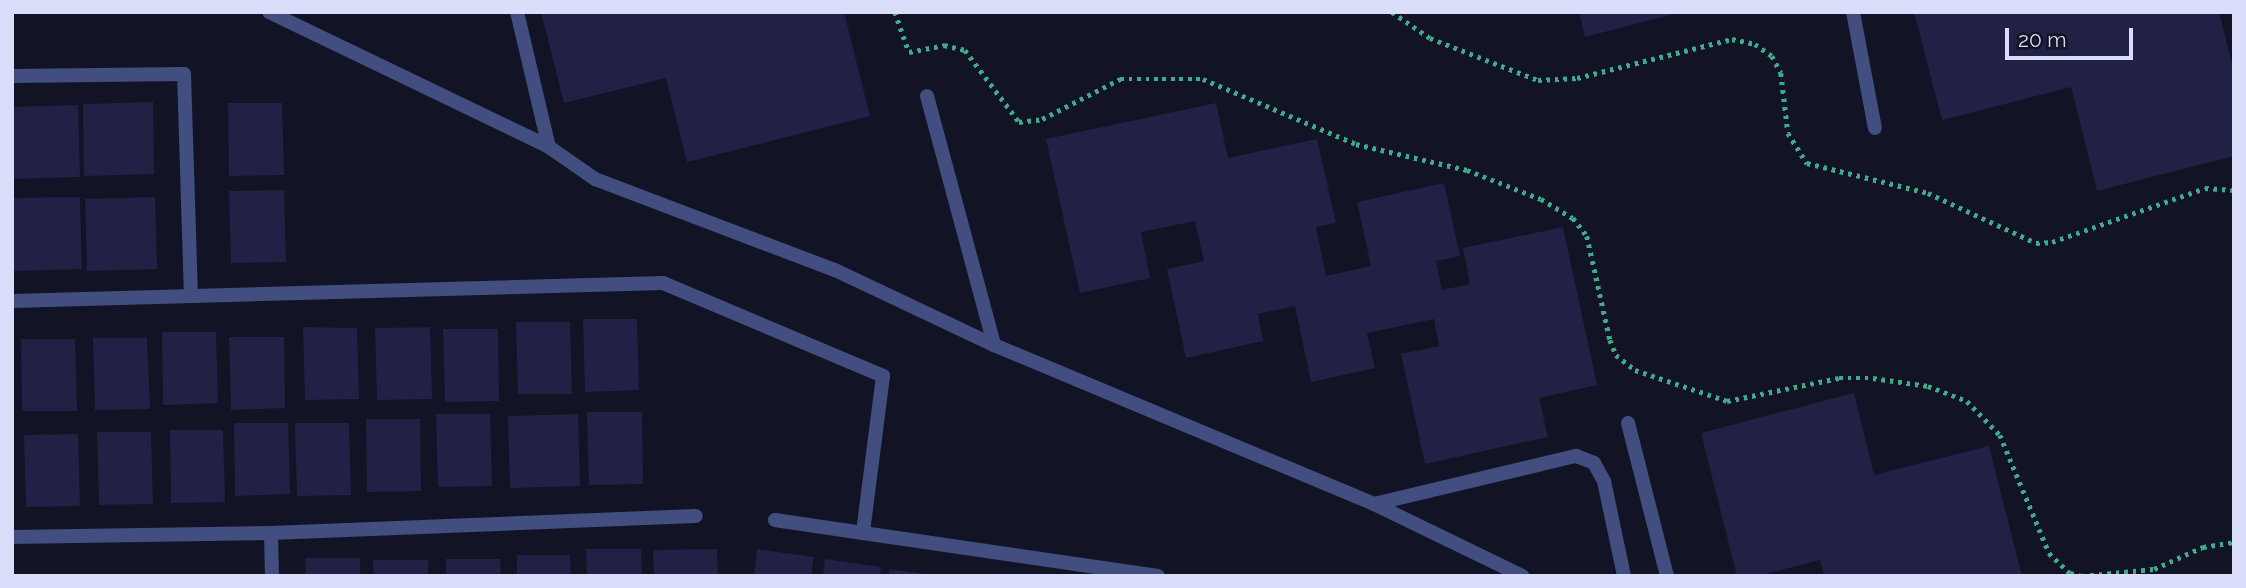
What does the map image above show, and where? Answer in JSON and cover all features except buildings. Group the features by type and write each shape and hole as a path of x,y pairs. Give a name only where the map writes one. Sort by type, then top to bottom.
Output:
{"street":[{"path":"269,12 549,147 595,179 835,270 994,345 1374,504 1522,576"},
{"path":"517,12 549,147"},
{"path":"1853,12 1875,128"},
{"path":"12,76 184,74 191,295"},
{"path":"927,96 994,345"},
{"path":"12,301 663,283 883,376 863,533"},
{"path":"1628,424 1667,576"},
{"path":"1374,504 1576,456 1594,463 1604,481 1624,576"},
{"path":"12,537 271,533 696,516"},
{"path":"775,520 1158,576"},
{"path":"271,533 272,576"}],"path":[{"path":"895,12 909,52 944,45 965,50 1018,122 1042,119 1120,79 1203,79 1356,144 1467,170 1542,199 1573,218 1587,236 1610,340 1616,355 1635,370 1727,401 1839,378 1873,378 1928,386 1967,401 2000,435 2049,553 2070,573 2082,576 2154,569 2203,547 2234,542"},
{"path":"1392,12 1430,38 1538,80 1577,78 1732,39 1755,44 1772,56 1782,73 1788,133 1807,163 1928,193 2036,243 2052,242 2205,188 2234,190"}]}
